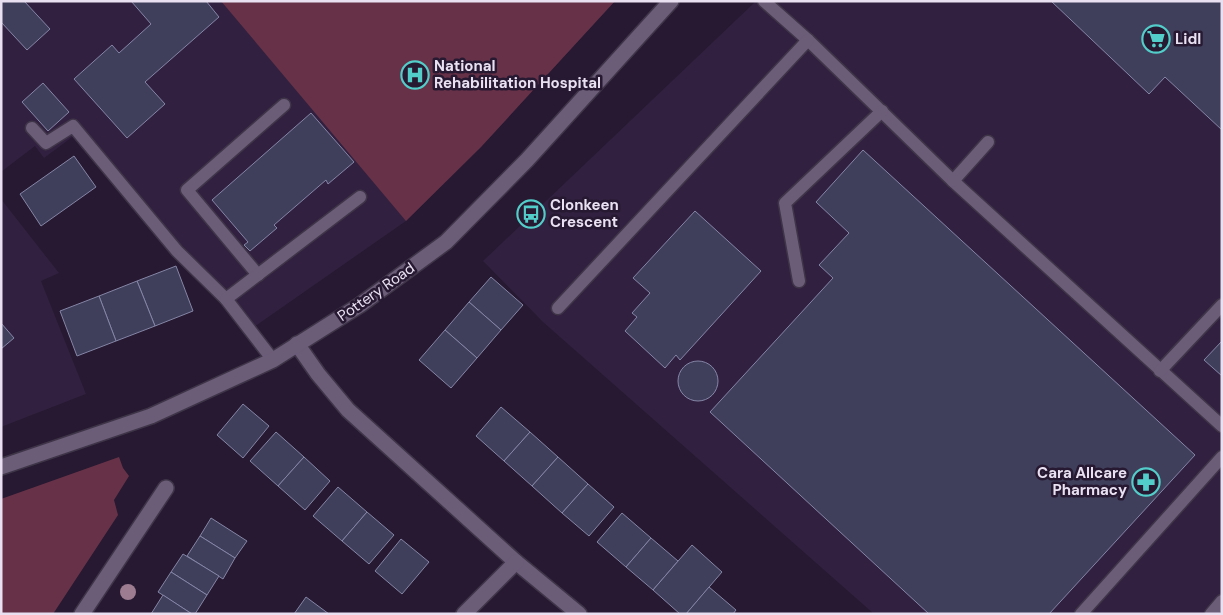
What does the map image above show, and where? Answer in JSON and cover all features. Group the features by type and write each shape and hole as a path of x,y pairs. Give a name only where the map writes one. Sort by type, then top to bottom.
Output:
{"street":[{"name":"Pottery Road","path":"1,467 151,416 273,360 360,305 446,242 527,160 671,1"},
{"path":"297,344 318,374 348,410 516,562 579,614"},
{"path":"82,614 166,488"},
{"path":"464,614 516,562"}],"lane":[{"path":"764,1 808,40 953,181 1222,426"},
{"path":"558,308 808,40"},
{"path":"258,275 187,190 284,105"},
{"path":"799,281 785,203 882,111"},
{"path":"32,128 46,143 73,126 177,251 226,299 273,360"},
{"path":"953,181 988,142"},
{"path":"226,299 360,197"},
{"path":"1160,371 1222,305"},
{"path":"1081,614 1222,457"},
{"path":"1210,614 1222,601"}],"shaded area":[{"path":"1,1 615,1 481,147 406,221 251,329 83,129 44,158 35,146 1,172"},
{"name":"National Rehabilitation Hospital","path":"221,1 615,1 481,147 406,221"},
{"path":"756,1 1222,1 1222,614 874,614 543,322 483,261"},
{"path":"1,199 59,273 41,281 86,394 1,427"},
{"path":"119,457 123,468 129,476 114,500 118,515 53,614 1,614 1,499"}],"building":[{"path":"1,1 24,1 50,29 27,50 1,22"},
{"path":"131,1 206,1 219,17 145,82 165,104 127,138 74,79 112,45 119,53 151,24"},
{"name":"Lidl","path":"1051,1 1222,1 1222,130 1165,77 1149,94"},
{"path":"43,83 69,112 48,131 22,102"},
{"path":"311,113 354,162 328,184 326,180 274,225 277,228 250,251 244,245 248,242 212,200"},
{"path":"863,150 1195,455 1049,614 929,614 710,412 833,278 819,265 849,233 816,202"},
{"path":"74,156 96,187 41,226 20,194"},
{"path":"695,211 761,271 680,360 676,355 665,368 625,331 637,317 632,313 650,293 633,278"},
{"path":"176,266 193,311 155,326 137,281"},
{"path":"491,277 523,305 501,330 469,302"},
{"path":"137,281 155,326 116,341 99,296"},
{"path":"99,296 116,341 77,356 60,311"},
{"path":"469,302 501,330 477,358 445,330"},
{"path":"1,323 14,338 1,349"},
{"path":"445,330 477,358 451,388 419,360"},
{"path":"1222,341 1222,376 1204,360"},
{"path":"702,361 709,364 715,370 718,381 717,389 709,398 702,401 694,401 687,398 679,389 678,377 681,370 690,362"},
{"path":"243,404 269,426 243,458 217,435"},
{"path":"501,407 530,432 504,461 476,436"},
{"path":"276,432 304,457 278,486 250,461"},
{"path":"530,432 558,457 532,486 504,461"},
{"path":"304,457 330,481 305,510 278,486"},
{"path":"558,457 588,484 562,513 532,486"},
{"path":"588,484 614,507 589,536 562,513"},
{"path":"338,487 367,512 342,541 313,516"},
{"path":"367,512 394,535 369,564 342,541"},
{"path":"622,513 651,538 626,567 597,542"},
{"path":"211,518 247,541 235,558 200,536"},
{"path":"200,536 235,558 223,579 187,556"},
{"path":"651,538 678,561 653,590 626,567"},
{"path":"401,539 429,562 402,594 375,571"},
{"path":"692,545 722,572 686,614 680,614 653,590"},
{"path":"183,554 219,576 207,595 171,572"},
{"path":"171,572 207,595 195,614 192,614 158,592"},
{"path":"709,587 736,610 733,614 686,614"},
{"path":"163,595 192,614 151,614"},
{"path":"306,597 329,614 294,614"}],"place":[{"name":"Lidl","path":"1156,39"},
{"name":"National Rehabilitation Hospital","path":"415,75"},
{"name":"Clonkeen Crescent","path":"531,214"},
{"name":"Cara Allcare Pharmacy","path":"1146,482"}]}
